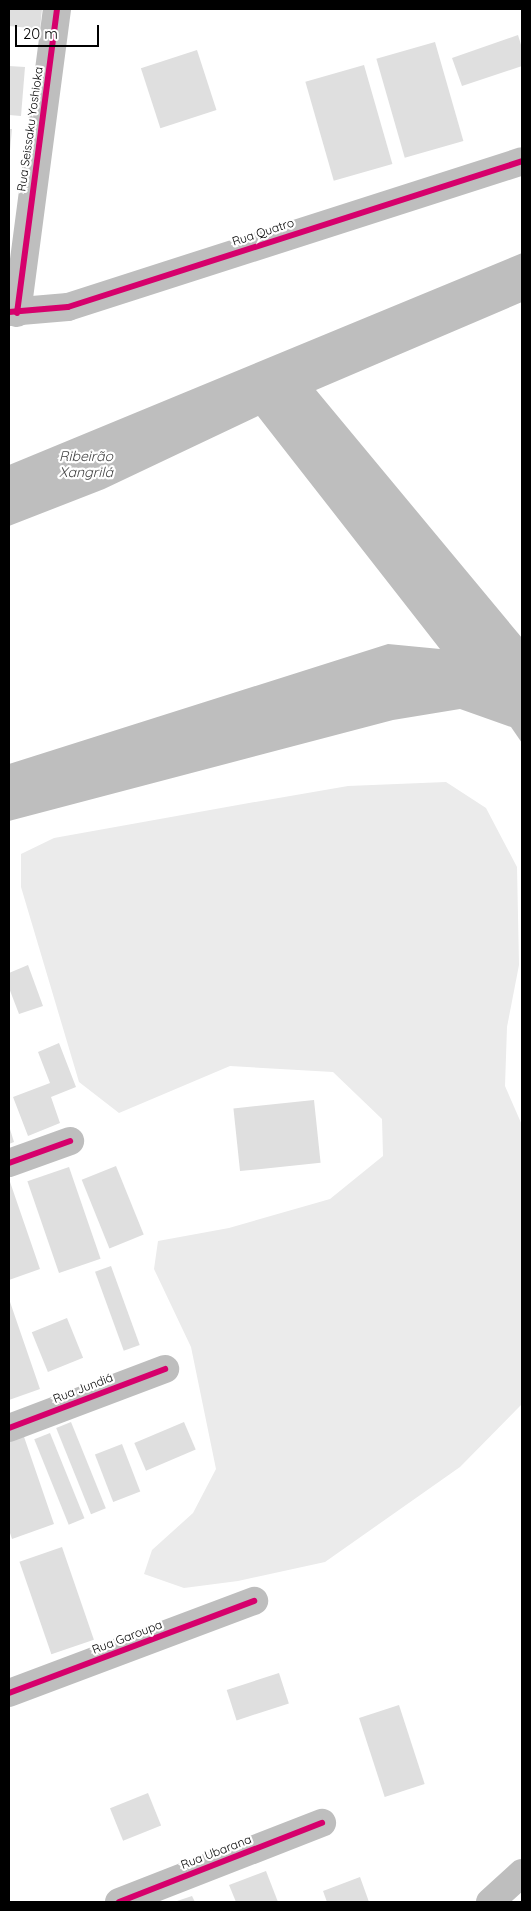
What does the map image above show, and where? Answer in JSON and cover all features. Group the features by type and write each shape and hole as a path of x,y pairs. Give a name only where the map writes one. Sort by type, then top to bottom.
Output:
{"street":[{"name":"Rua Seissaku Yoshioka","path":"13,312 57,9"},
{"name":"Rua Quatro","path":"13,312 68,306 522,161"},
{"path":"9,1163 70,1141"},
{"name":"Rua Jundiá","path":"9,1428 165,1369"},
{"name":"Rua Garoupa","path":"9,1693 254,1601"},
{"name":"Rua Ubarana","path":"118,1902 322,1823"},
{"path":"490,1902 522,1873"}],"shaded area":[{"path":"446,782 486,808 517,867 519,965 507,1027 505,1086 522,1125 522,1404 460,1467 325,1562 238,1581 184,1588 144,1574 152,1550 193,1513 216,1469 191,1347 154,1269 158,1241 229,1228 330,1199 383,1156 382,1119 333,1072 230,1066 119,1113 79,1082 21,887 21,854 54,838 348,786"}],"water":[{"name":"Ribeirão Xangrilá","path":"522,253 522,302 316,390 522,638 522,743 511,727 460,709 393,720 9,821 9,764 388,644 440,649 258,416 104,489 9,526 9,465"}],"building":[{"path":"9,9 42,9 40,29 9,26"},
{"path":"518,35 522,48 522,66 462,86 452,58"},
{"path":"435,42 463,141 405,158 376,59"},
{"path":"197,50 216,110 160,128 141,68"},
{"path":"364,65 392,164 334,181 305,82"},
{"path":"9,66 25,67 21,116 9,115"},
{"path":"9,129 12,129 10,150 9,150"},
{"path":"28,965 43,1006 19,1014 9,988 9,973"},
{"path":"59,1043 76,1087 51,1097 60,1123 28,1136 13,1097 50,1083 38,1052"},
{"path":"314,1100 321,1163 240,1171 233,1108"},
{"path":"9,1126 14,1142 9,1144"},
{"path":"116,1166 144,1235 109,1248 82,1180"},
{"path":"69,1167 101,1259 59,1273 27,1181"},
{"path":"9,1179 40,1269 9,1280"},
{"path":"111,1266 140,1345 124,1351 95,1272"},
{"path":"9,1299 40,1389 9,1400"},
{"path":"67,1318 83,1358 48,1372 32,1332"},
{"path":"71,1422 106,1508 91,1514 56,1428"},
{"path":"184,1422 196,1450 146,1471 134,1443"},
{"path":"22,1431 54,1524 12,1539 9,1530 9,1436"},
{"path":"50,1433 84,1518 69,1525 34,1439"},
{"path":"122,1444 140,1492 113,1502 95,1454"},
{"path":"62,1547 94,1640 51,1654 19,1562"},
{"path":"279,1673 289,1703 237,1720 227,1690"},
{"path":"399,1705 425,1784 385,1797 359,1718"},
{"path":"148,1793 161,1825 123,1841 110,1808"},
{"path":"266,1871 278,1902 236,1902 229,1885"},
{"path":"360,1877 369,1902 327,1902 323,1891"},
{"path":"192,1896 195,1902 174,1902"}],"cycle path":[{"path":"17,313 57,9"},
{"path":"9,312 68,307 522,161"},
{"path":"9,1163 70,1141"},
{"path":"9,1428 165,1369"},
{"path":"9,1693 254,1601"},
{"path":"119,1902 322,1823"}]}
